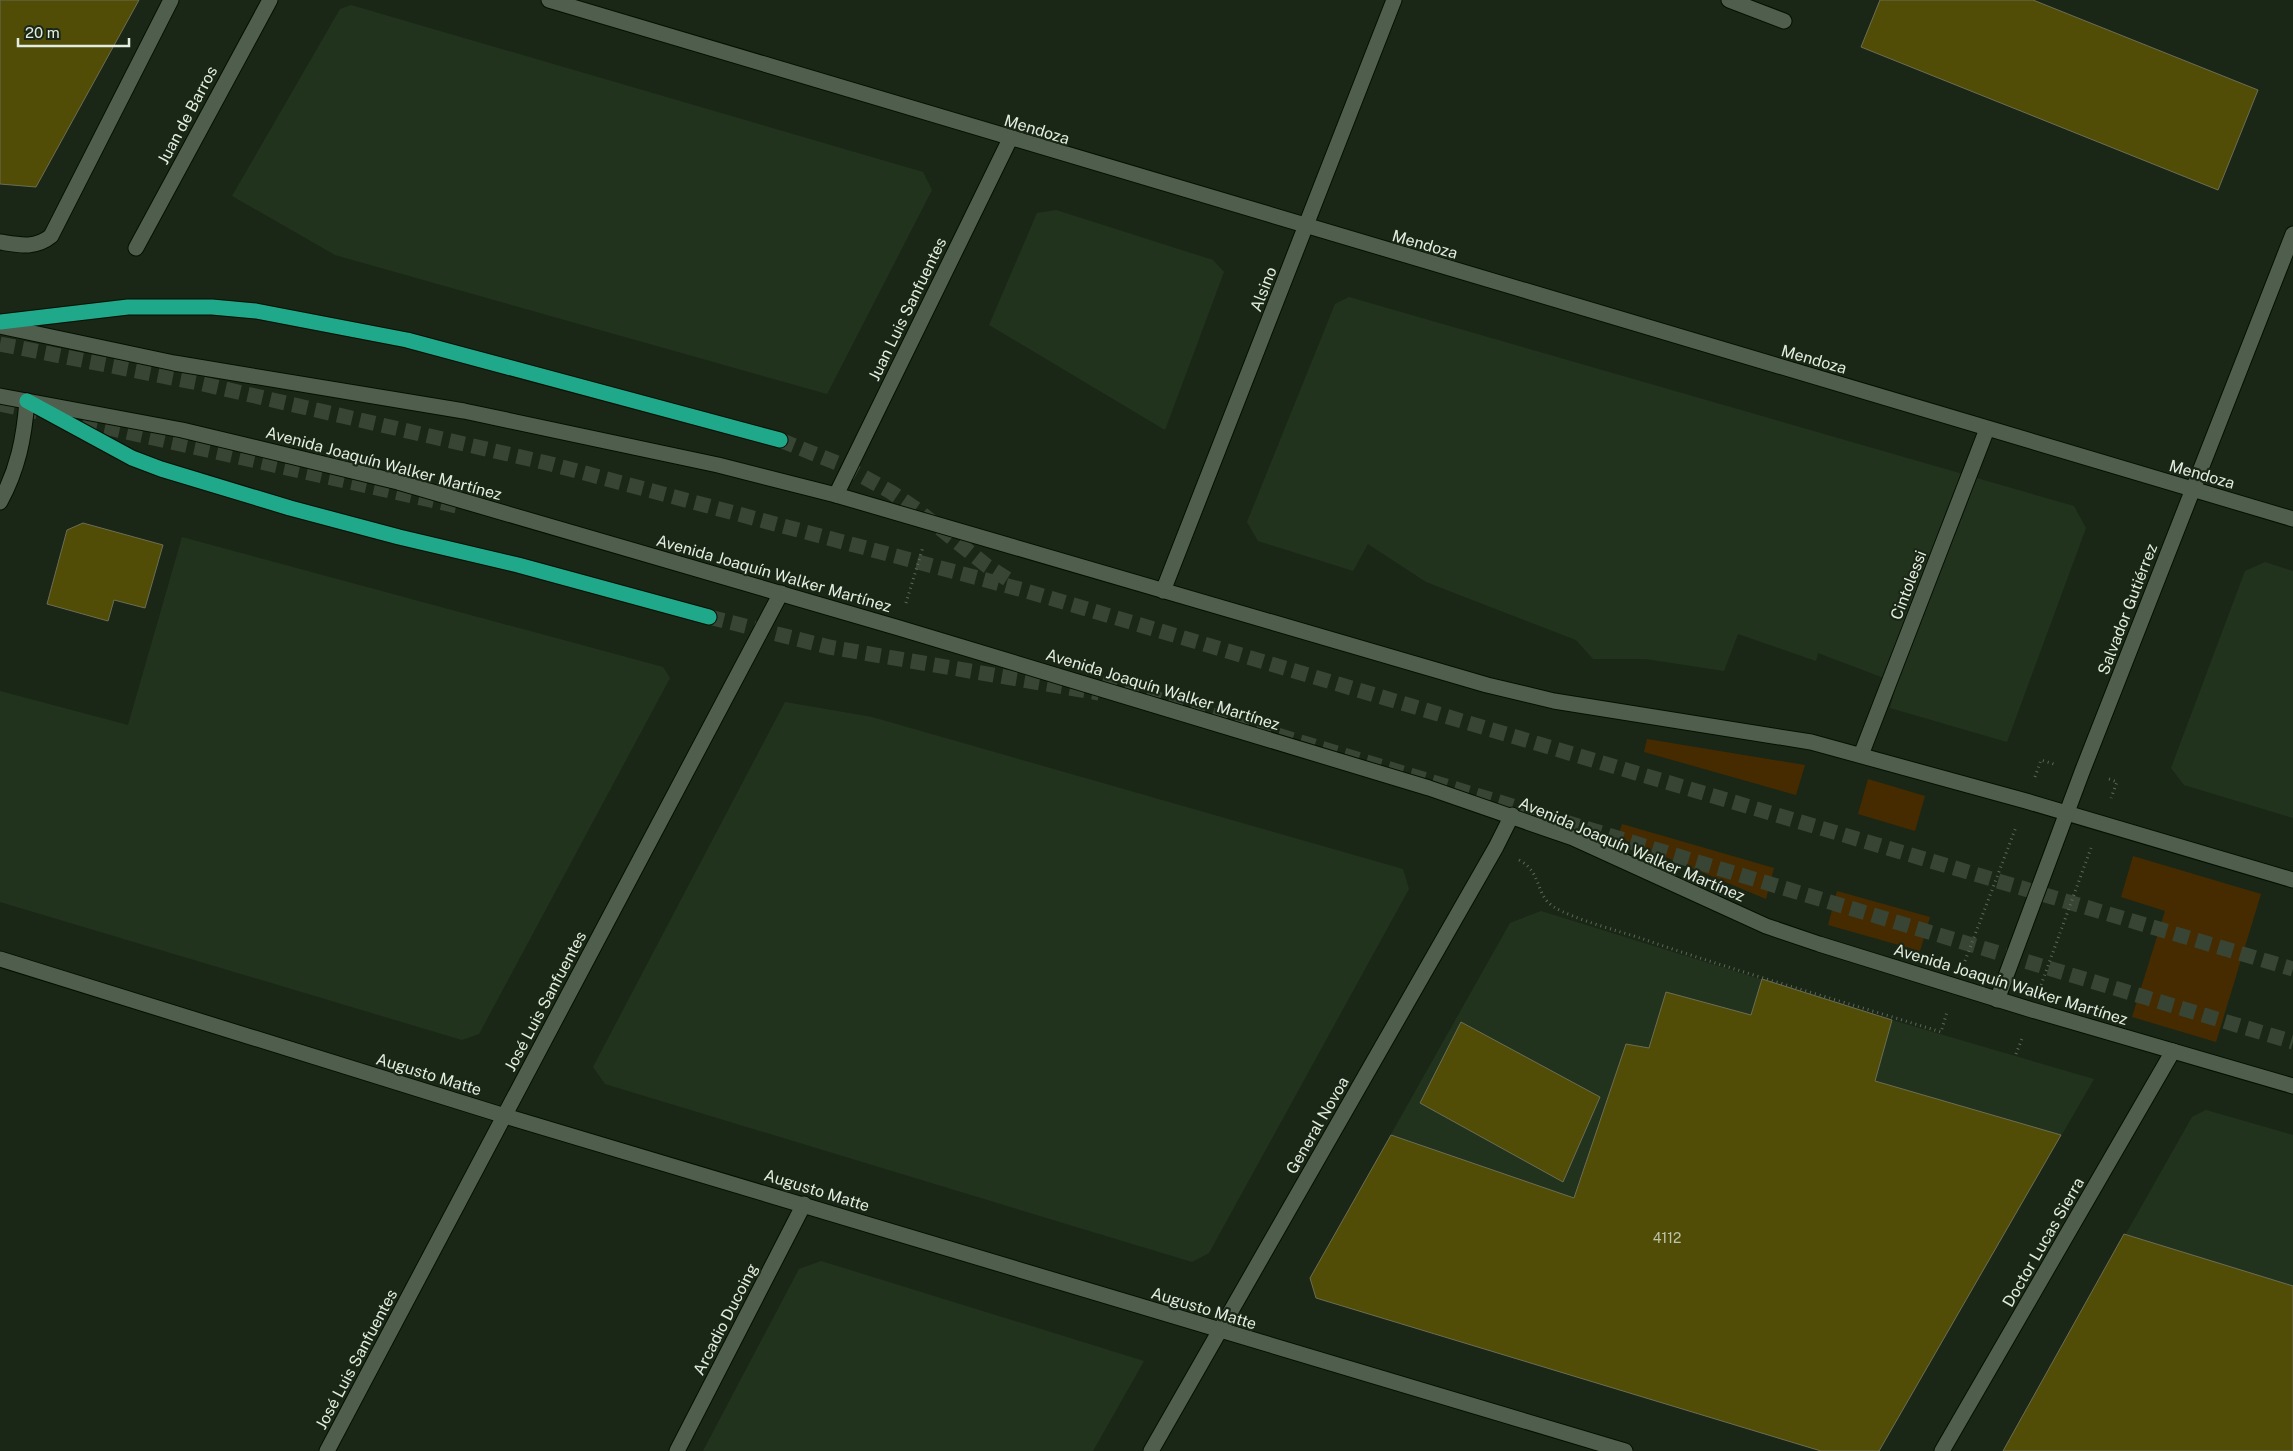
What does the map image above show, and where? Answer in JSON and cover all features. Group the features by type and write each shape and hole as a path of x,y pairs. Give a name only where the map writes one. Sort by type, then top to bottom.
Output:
{"highway":[{"path":"0,324 128,307 212,306 256,311 407,340 780,440"},
{"path":"27,401 132,458 162,468 290,508 399,537 518,565 709,617"}],"street":[{"path":"0,242 33,246 44,242 51,236 171,0"},
{"name":"Juan de Barros","path":"136,248 270,0"},
{"name":"Mendoza","path":"549,0 578,4 1010,139 2293,519"},
{"name":"Alsino","path":"1163,591 1394,0"},
{"path":"1729,0 1784,21"},
{"name":"Juan Luis Sanfuentes","path":"836,495 1010,139"},
{"name":"Salvador Gutiérrez","path":"1997,1000 2066,813 2293,234"},
{"path":"0,324 174,363 464,411 718,465 836,495 1487,685 1563,702 1762,732 1861,755 2026,801 2293,880"},
{"name":"Avenida Joaquín Walker Martínez","path":"0,396 182,430 398,482 900,628 1429,788 1512,815 1573,838 1766,926 1997,1000 2293,1086"},
{"path":"0,502 11,482 20,456 27,401"},
{"name":"Cintolessi","path":"1861,755 1988,429"},
{"name":"José Luis Sanfuentes","path":"327,1451 781,593"},
{"name":"General Novoa","path":"1151,1451 1496,848 1512,815"},
{"name":"Augusto Matte","path":"0,959 505,1116 1625,1451"},
{"name":"Doctor Lucas Sierra","path":"1942,1451 2173,1051"},
{"name":"Arcadio Ducoing","path":"677,1451 804,1204"}],"path":[{"path":"900,628 930,522"},
{"path":"1496,848 1530,866 1540,892 1553,906 1681,952 1941,1032 1956,986 2041,760"},
{"path":"2016,1054 2117,782"}],"shaded area":[{"path":"351,5 923,172 932,190 827,394 335,255 232,196 340,9"},
{"path":"1056,210 1213,260 1224,272 1165,430 989,325 1037,213"},
{"path":"1349,297 2074,506 2086,528 2007,742 1890,708 1897,683 1818,653 1816,661 1738,634 1724,671 1646,659 1593,659 1576,640 1426,582 1368,544 1353,571 1258,541 1247,522 1335,304"},
{"path":"182,537 663,667 670,678 479,1034 462,1040 0,902 0,691 128,725"},
{"path":"2265,562 2293,571 2293,818 2184,785 2171,768 2245,571"},
{"path":"785,702 872,717 1403,869 1409,889 1209,1253 1192,1262 605,1084 593,1067"},
{"path":"1647,739 1805,765 1796,795 1644,752"},
{"path":"1868,779 1925,796 1915,831 1858,814"},
{"path":"1622,824 1774,868 1766,899 1618,837"},
{"path":"2133,856 2261,894 2216,1042 2132,1017 2165,911 2121,897"},
{"path":"1837,891 1930,917 1920,951 1828,925"},
{"path":"1541,911 1892,1020 2094,1079 1879,1451 1316,1298 1310,1278 1510,923"},
{"path":"2206,1110 2293,1135 2293,1451 2003,1451 2192,1117"},
{"path":"821,1261 1144,1361 1093,1451 703,1451 799,1269"}],"building":[{"path":"0,0 139,0 36,187 0,184"},
{"path":"1880,0 2033,0 2258,90 2218,190 1861,47"},
{"path":"83,523 163,545 145,608 114,600 108,621 47,604 67,530"},
{"path":"1762,979 1892,1020 1875,1081 2061,1135 1879,1451 1821,1451 1316,1298 1310,1278 1391,1135 1574,1198 1626,1044 1649,1048 1666,992 1751,1015"},
{"path":"1461,1022 1600,1097 1563,1182 1420,1103"},
{"path":"2124,1234 2293,1286 2293,1451 2003,1451"}],"tunnel":[{"path":"0,344 203,384 547,463 1023,590 2293,969"},
{"path":"0,404 38,412"},
{"path":"60,417 457,506"},
{"path":"780,440 842,465 891,492 916,509 987,566 1012,582"},
{"path":"709,617 829,647 1099,693"},
{"path":"1102,682 2293,1042"}]}
